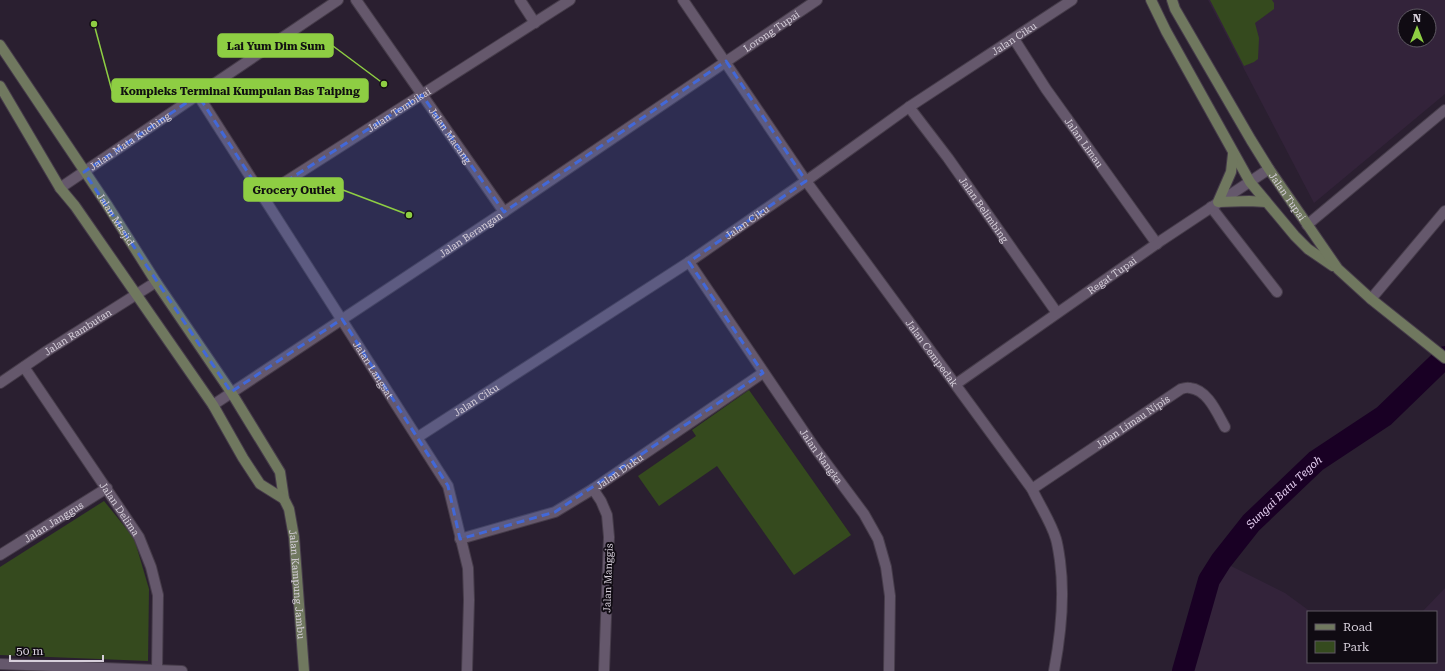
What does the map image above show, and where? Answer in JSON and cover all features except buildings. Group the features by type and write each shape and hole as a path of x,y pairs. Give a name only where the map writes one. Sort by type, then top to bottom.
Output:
{"main road":[{"path":"1151,0 1166,31 1233,154 1250,182 1295,236 1308,249 1338,269"},
{"name":"Jalan Tupai","path":"1172,0 1175,9 1238,119 1269,169 1338,269 1371,299 1445,358"},
{"name":"Jalan Masjid","path":"0,45 156,282 231,392"},
{"path":"0,86 60,188 75,206 213,405 243,458 260,484 284,499"},
{"path":"1215,205 1231,172 1233,154"},
{"path":"1215,205 1249,201 1266,202"},
{"name":"Jalan Kampung Jambu","path":"231,392 280,472 284,499 289,509 294,537 304,671"}],"street":[{"name":"Jalan Mata Kuching","path":"60,188 338,0"},
{"name":"Jalan Macang","path":"356,0 504,212"},
{"path":"520,0 535,23"},
{"name":"Jalan Tembikai","path":"263,196 570,0"},
{"name":"Jalan Cempedak","path":"683,0 806,181 956,384 1032,490 1056,540 1061,568 1062,614 1054,671"},
{"name":"Lorong Tupai","path":"726,62 817,0"},
{"name":"Jalan Ciku","path":"418,437 689,262 909,107 1072,0"},
{"name":"Jalan Limau","path":"1014,39 1051,95 1156,244"},
{"name":"Jalan Berangan","path":"213,405 504,212 726,62"},
{"name":"Jalan Langsat","path":"198,95 448,486 468,568 469,600 467,671"},
{"name":"Jalan Belimbing","path":"909,107 948,158 1057,313"},
{"path":"1307,225 1445,110"},
{"name":"Regat Tupai","path":"956,384 1156,244 1269,169"},
{"path":"1215,205 1277,292"},
{"path":"1371,299 1445,211"},
{"name":"Jalan Nangka","path":"689,262 815,448 864,514 878,539 886,567 890,596 889,671"},
{"name":"Jalan Rambutan","path":"0,383 156,282"},
{"name":"Jalan Delima","path":"24,367 139,537 151,567 158,595 157,671"},
{"name":"Jalan Duku","path":"460,539 555,512 593,490 763,373"},
{"name":"Jalan Limau Nipis","path":"1032,490 1181,389 1190,388 1200,392 1208,399 1225,427"},
{"name":"Jalan Janggus","path":"0,556 107,488"},
{"name":"Jalan Manggis","path":"593,490 601,501 607,515 609,537 604,671"},
{"path":"0,664 38,668 182,671"}],"highlighted area":[{"path":"726,61 806,181 689,262 763,373 555,512 460,539 448,486 342,319 231,392 84,172 198,95 263,196 422,95 504,212"}],"shaded area":[{"path":"1208,0 1445,0 1445,94 1314,203"},
{"path":"1221,561 1285,593 1310,611 1307,611 1307,663 1437,663 1437,611 1423,611 1445,588 1445,671 1186,671"}],"green space":[{"path":"1210,0 1272,0 1274,3 1274,9 1255,23 1259,38 1258,59 1244,66"},
{"path":"749,390 851,535 794,575 717,466 659,506 638,476 696,436 692,430"},
{"path":"104,501 134,538 149,589 148,661 0,655 0,567"}],"waterway":[{"name":"Sungai Batu Tegoh","path":"1183,671 1209,580 1221,561 1251,523 1316,461 1384,416 1445,357"}],"place":[{"name":"Kompleks Terminal Kumpulan Bas Taiping","path":"94,24"},
{"name":"Lai Yum Dim Sum","path":"384,84"},
{"name":"Grocery Outlet","path":"409,215"}]}
